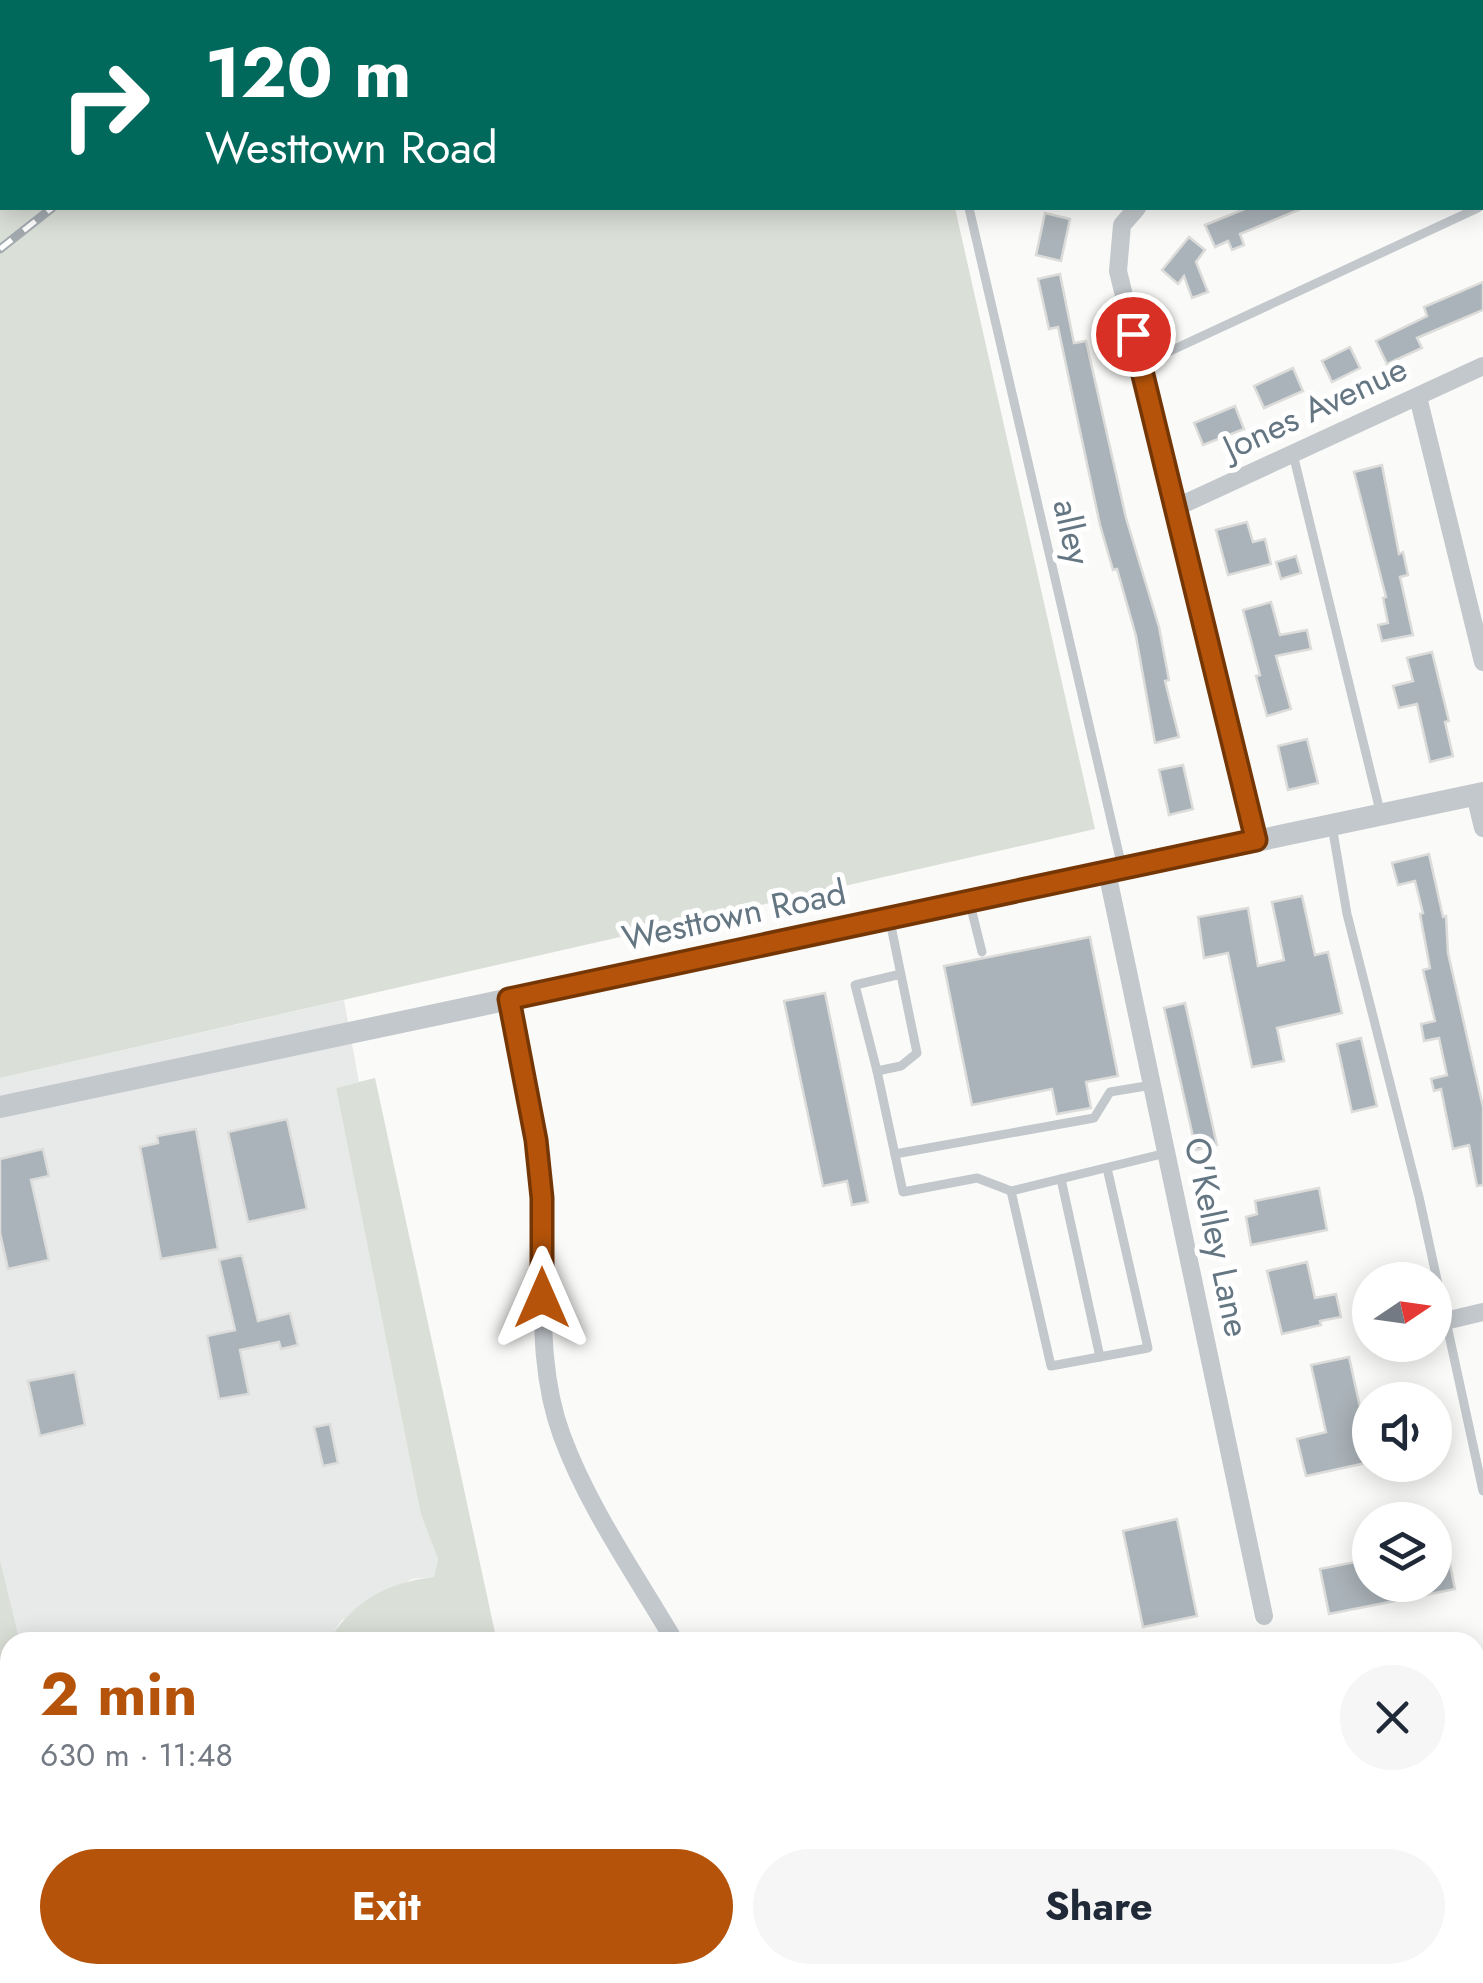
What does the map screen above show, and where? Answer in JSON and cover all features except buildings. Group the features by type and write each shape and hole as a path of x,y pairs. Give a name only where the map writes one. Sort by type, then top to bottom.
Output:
{"street":[{"path":"1135,210 1122,224 1118,272 1256,840"},
{"name":"Jones Avenue","path":"1175,508 1483,366"},
{"path":"1418,397 1483,662"},
{"path":"1479,794 1483,828"},
{"name":"Westtown Road","path":"0,1107 1479,794"},
{"name":"O'Kelley Lane","path":"1115,870 1152,1085 1264,1616"},
{"path":"509,999 536,1140 542,1198 543,1332 549,1391 562,1435 588,1495 669,1632"},
{"path":"1452,1318 1483,1312"}],"lane":[{"name":"alley","path":"969,210 1115,870"},
{"path":"1140,365 1472,210"},
{"path":"1293,454 1380,814"},
{"path":"1332,825 1347,914 1432,1262"},
{"path":"969,901 982,952"},
{"path":"878,1071 901,1066 917,1053 890,918"},
{"path":"901,974 855,985 903,1192 976,1178 1011,1191 1166,1153"},
{"path":"895,1154 1094,1118 1110,1092 1152,1085"},
{"path":"1011,1191 1051,1366 1148,1348 1107,1168"},
{"path":"1060,1179 1100,1357"},
{"path":"1452,1355 1483,1491"}],"shaded area":[{"path":"0,210 955,210 1095,829 0,1078"},
{"path":"344,1000 359,1082 336,1088 421,1515 438,1559 434,1577 412,1579 341,1621 334,1632 18,1632 0,1560 0,1078"},
{"path":"375,1078 495,1632 335,1632 348,1615 372,1596 400,1584 434,1577 438,1559 421,1515 336,1088"},
{"path":"0,1560 18,1632 0,1632"}],"railway":[{"path":"0,249 49,210"}],"route":[{"path":"542,1298 542,1198 536,1140 509,999 1256,840 1133,334"}]}
